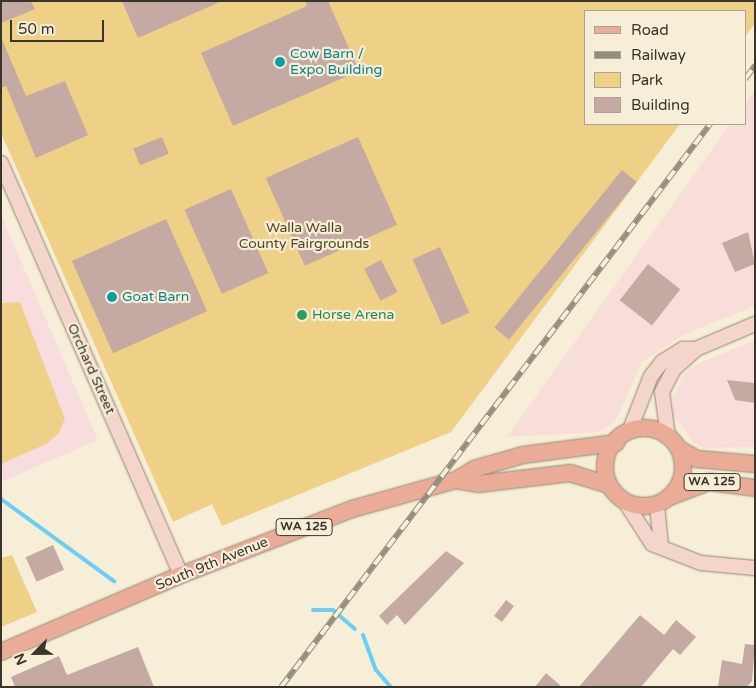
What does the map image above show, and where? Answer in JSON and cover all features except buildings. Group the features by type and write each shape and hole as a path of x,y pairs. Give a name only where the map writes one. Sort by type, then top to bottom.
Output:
{"main road":[{"name":"Orchard Street","path":"1,163 181,575"},
{"path":"630,432 656,368 678,352 696,348 755,324"},
{"path":"609,485 606,460 616,443 630,432 650,429 668,436 662,392 673,370 696,348"},
{"name":"WA 125","path":"668,436 679,449 697,459 755,464"},
{"name":"South 9th Avenue","path":"1,652 181,575 352,509 456,480 474,469 523,455 616,443"},
{"name":"WA 125","path":"672,496 682,466 679,449"},
{"name":"South 9th Avenue","path":"456,480 486,484 570,473 609,485"},
{"name":"WA 125","path":"657,505 672,496 709,482 755,488"},
{"name":"WA 125","path":"609,485 624,500"},
{"path":"624,500 657,505 661,546"},
{"path":"624,500 652,544 701,563 755,568"}],"shaded area":[{"path":"755,90 755,306 685,334 642,362 615,422 599,432 507,437 729,125 746,125 746,103"},
{"path":"1,215 98,440 1,482"},
{"path":"755,340 755,447 704,448 694,443 673,414 673,399 683,375 697,364"}],"green space":[{"name":"Walla Walla County Fairgrounds","path":"1,1 755,1 755,23 746,36 746,10 584,10 584,125 679,125 451,432 222,526 212,504 173,522 1,133"},
{"path":"20,302 65,419 58,434 46,444 1,464 1,303"},
{"path":"12,555 37,612 1,627 1,558"}],"waterway":[{"path":"1,499 114,581"},
{"path":"313,610 333,610 355,629"},
{"path":"363,635 376,670 391,687"}],"railway":[{"path":"746,78 755,65"},
{"path":"281,687 709,125"}],"place":[{"name":"Cow Barn / Expo Building","path":"280,62"},
{"name":"Goat Barn","path":"112,297"},
{"name":"Horse Arena","path":"302,315"}]}
